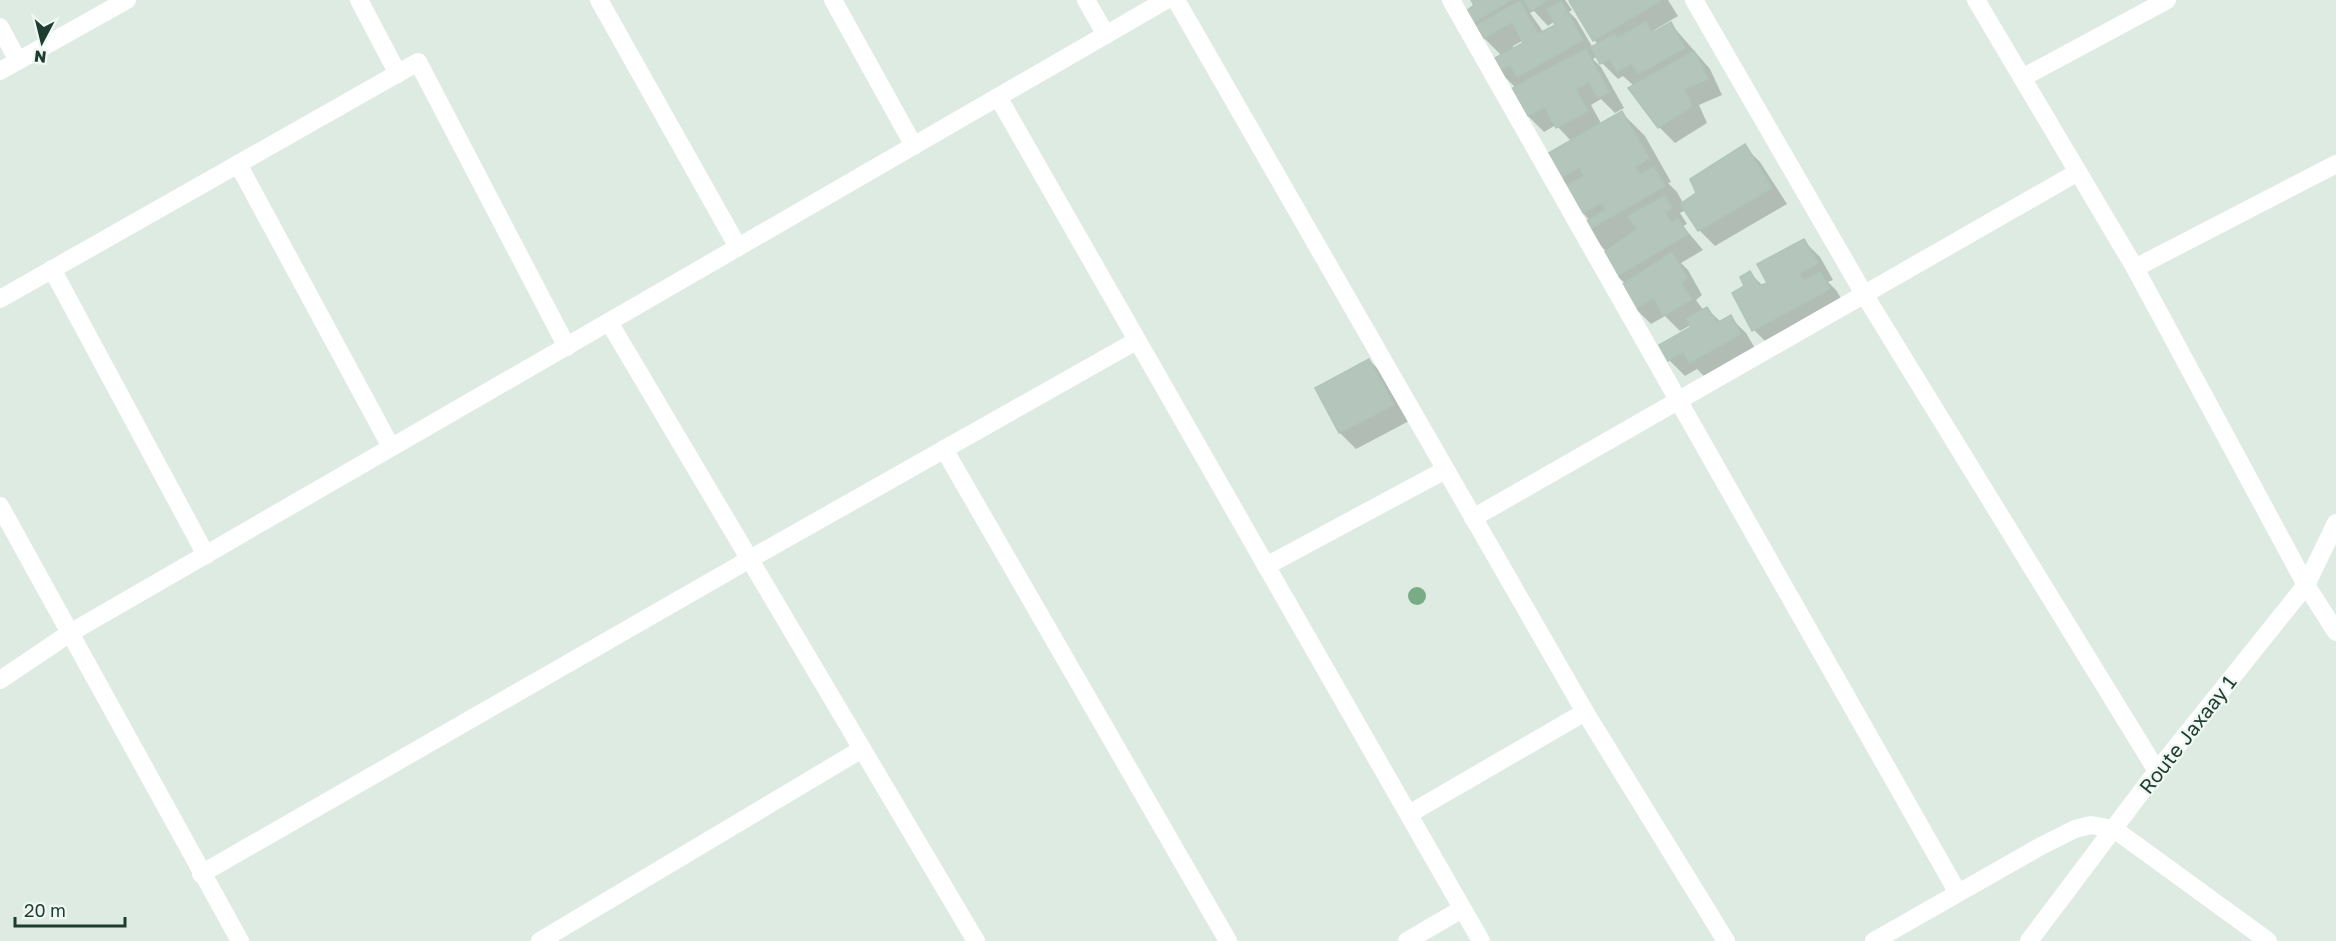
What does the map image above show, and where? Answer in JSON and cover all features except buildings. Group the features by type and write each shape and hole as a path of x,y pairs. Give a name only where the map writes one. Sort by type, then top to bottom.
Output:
{"street":[{"path":"0,70 127,0"},
{"path":"359,0 398,74"},
{"path":"599,0 738,247"},
{"path":"833,0 914,146"},
{"path":"1086,0 1106,35"},
{"path":"0,680 70,633 1166,0"},
{"path":"1176,0 1585,712 1726,941"},
{"path":"1451,0 1958,893"},
{"path":"1694,0 1864,294 2157,771"},
{"path":"1976,0 2135,268 2306,585 2336,632"},
{"path":"2022,78 2167,0"},
{"path":"0,27 18,61"},
{"path":"0,299 418,62 567,346"},
{"path":"998,97 1481,941"},
{"path":"238,164 391,447"},
{"path":"2135,268 2336,164"},
{"path":"1473,518 2078,172"},
{"path":"52,269 206,555"},
{"path":"609,322 862,749 969,939"},
{"path":"201,873 1136,341"},
{"path":"944,449 1228,941"},
{"path":"1266,566 1445,470"},
{"path":"0,506 240,941"},
{"name":"Route Jaxaay 1","path":"2029,941 2157,771 2306,585 2336,523"},
{"path":"1409,814 1585,712"},
{"path":"540,941 862,749"},
{"path":"1874,941 2041,846 2091,825 2114,829 2268,941"},
{"path":"1407,941 1462,909"}]}
